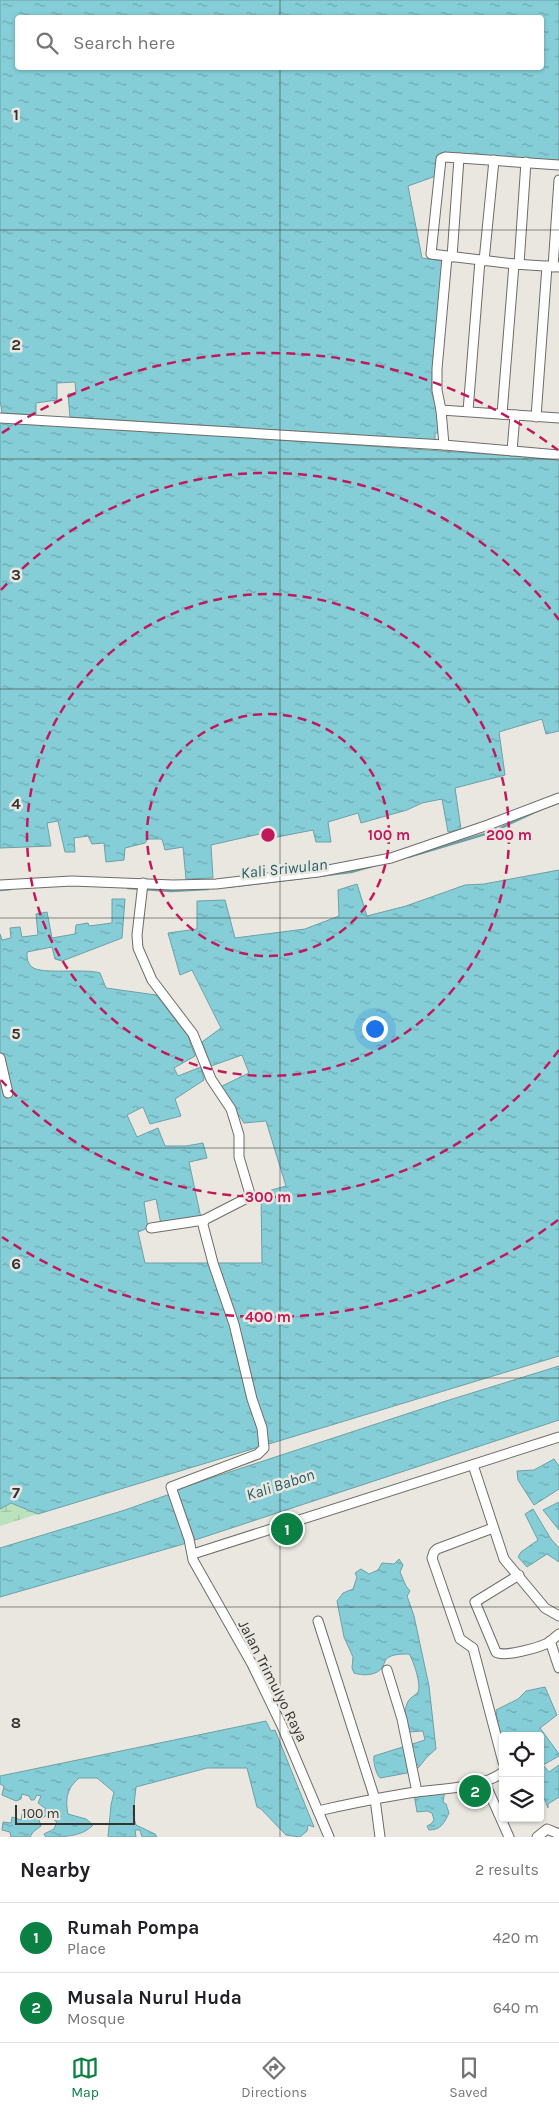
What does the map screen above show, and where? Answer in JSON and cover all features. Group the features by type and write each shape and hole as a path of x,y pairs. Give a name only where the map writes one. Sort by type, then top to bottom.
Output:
{"street":[{"path":"553,267 482,261 432,254 440,162 445,157 559,165"},
{"path":"444,445 437,390 437,369 459,158"},
{"path":"468,412 482,261 494,160"},
{"path":"502,414 526,162"},
{"path":"536,417 553,267 559,180"},
{"path":"441,410 559,418"},
{"path":"512,450 515,415"},
{"path":"0,418 444,445 559,455"},
{"path":"0,885 72,881 173,886 216,884 318,872 391,858 488,825 559,798"},
{"path":"143,884 137,941 140,956 159,991 193,1034 211,1079 232,1109 238,1135 239,1157 250,1192 247,1198 204,1220 151,1228"},
{"path":"0,1058 8,1092"},
{"name":"Jalan Trimulyo Raya","path":"204,1220 203,1224 213,1263 234,1324 252,1399 262,1428 264,1448 258,1454 171,1487 189,1540 193,1560 252,1664 282,1726 329,1837"},
{"path":"193,1554 559,1437"},
{"path":"473,1465 504,1559 520,1575 545,1608 559,1616"},
{"path":"494,1528 437,1549 432,1558 460,1639 473,1648 499,1747"},
{"path":"520,1575 475,1602 486,1631 499,1654 539,1646 559,1634"},
{"path":"318,1621 375,1799 380,1837"},
{"path":"550,1641 559,1668"},
{"path":"387,1670 402,1720 417,1792"},
{"path":"318,1811 375,1799 465,1785 484,1781 499,1774"},
{"path":"484,1781 509,1837"},
{"path":"537,1837 547,1829 559,1834"}],"green space":[{"path":"11,1503 38,1514 0,1526 0,1509"}],"water":[{"path":"0,0 559,0 559,161 441,154 436,176 408,186 422,258 443,261 431,391 438,412 441,433 435,433 435,440 70,417 68,394 76,393 75,382 57,383 57,400 36,403 36,415 2,413 0,400"},
{"path":"0,421 559,459 559,731 546,734 542,719 499,732 505,775 455,788 461,829 448,832 442,799 422,803 407,810 361,823 358,813 328,822 331,842 316,842 313,830 267,839 264,833 211,845 213,878 186,879 183,847 165,850 162,839 148,839 145,843 125,848 124,860 106,862 104,843 92,844 88,836 74,838 75,852 65,852 58,821 47,823 51,846 0,848"},
{"path":"559,870 559,1356 38,1514 11,1503 0,1509 0,934 2,940 11,938 10,928 20,927 22,937 38,935 36,914 47,912 52,938 75,934 76,925 88,923 89,926 112,923 112,899 125,899 122,938 62,961 55,959 52,947 27,952 28,962 32,967 45,971 100,973 106,988 156,995 188,1036 195,1056 174,1068 178,1076 201,1067 204,1080 175,1099 181,1116 150,1124 143,1107 127,1115 137,1137 158,1128 165,1146 186,1146 203,1143 207,1158 189,1162 201,1218 161,1224 156,1199 144,1202 148,1228 138,1232 145,1263 262,1263 261,1193 286,1186 266,1121 244,1123 220,1087 249,1073 242,1055 211,1066 202,1042 221,1028 192,970 180,975 168,933 197,929 197,901 225,900 235,938 305,929 339,916 338,890 357,884 367,916 406,906 465,885 484,884"},
{"name":"Kali Babon","path":"559,1366 559,1420 195,1540 177,1490 446,1401"},
{"path":"554,1459 559,1466 559,1489 534,1505 518,1480 517,1471 534,1470"},
{"path":"170,1494 187,1543 0,1597 0,1548 125,1510"},
{"path":"559,1502 559,1530 543,1510"},
{"path":"533,1509 551,1539 559,1548 559,1562 547,1554 527,1567 518,1557 521,1552 538,1540 525,1514"},
{"path":"399,1559 403,1565 400,1572 410,1591 407,1596 414,1616 429,1686 436,1749 419,1767 407,1773 380,1778 375,1768 374,1756 425,1740 423,1731 409,1732 406,1724 405,1711 407,1703 418,1692 419,1684 409,1654 389,1657 378,1672 366,1675 354,1673 352,1668 353,1657 344,1637 337,1601 343,1593 353,1589 357,1577 355,1573 361,1569 369,1574 378,1570 382,1563 394,1564"},
{"path":"545,1687 557,1715 540,1728 543,1732 499,1732 499,1736 496,1710 518,1699 526,1691"},
{"path":"266,1721 271,1731 275,1730 314,1827 308,1825 307,1831 300,1837 286,1835 257,1807 247,1768 207,1768 136,1787 133,1814 136,1825 155,1834 157,1837 142,1837 140,1830 135,1830 136,1837 108,1837 114,1792 97,1778 79,1778 69,1790 68,1814 86,1819 93,1825 83,1832 65,1836 46,1837 44,1834 54,1829 57,1822 47,1815 39,1820 41,1826 30,1837 11,1837 10,1832 2,1830 3,1822 11,1823 12,1817 21,1820 23,1810 32,1808 32,1812 38,1809 41,1813 46,1809 38,1803 41,1796 37,1795 34,1800 31,1800 29,1796 22,1794 21,1799 16,1801 2,1795 4,1786 0,1784 0,1776"},
{"path":"544,1733 559,1754 559,1756 544,1764"},
{"path":"559,1765 559,1797 548,1804 548,1808 544,1798 544,1766 549,1772"},
{"path":"445,1790 443,1802 446,1804 449,1813 444,1823 433,1830 429,1830 427,1826 434,1820 432,1813 427,1811 417,1812 414,1794"}],"waterway":[{"name":"Kali Sriwulan","path":"408,857 492,832 541,809"},
{"name":"Kali Sriwulan","path":"226,887 351,872 376,865"},
{"name":"Kali Sriwulan","path":"128,888 171,891 208,889"},
{"name":"Kali Sriwulan","path":"0,890 11,889"}],"place":[{"name":"Rumah Pompa","path":"287,1529"},
{"name":"Musala Nurul Huda","path":"475,1791"}]}
